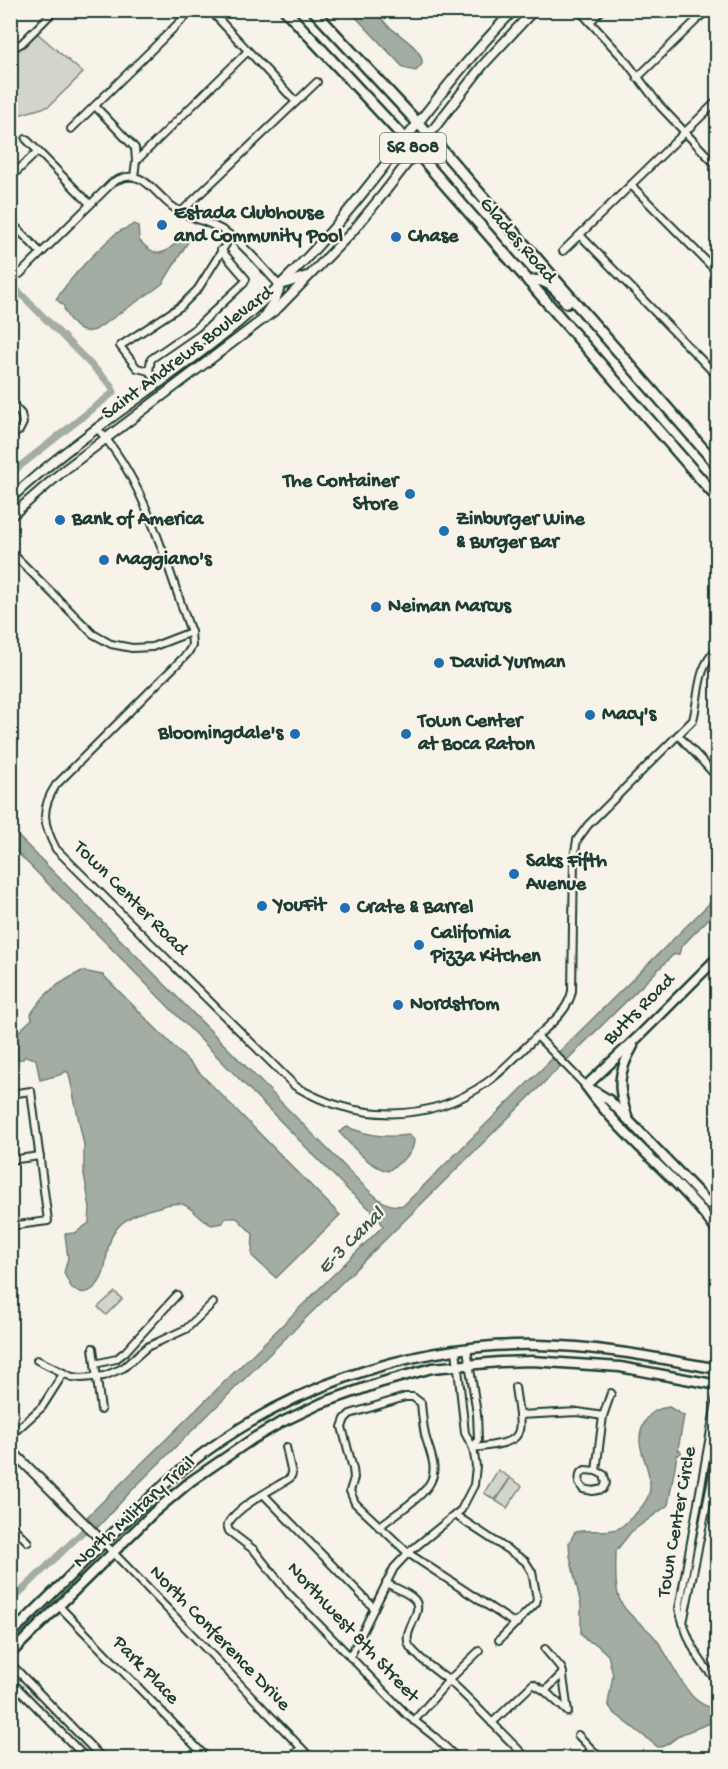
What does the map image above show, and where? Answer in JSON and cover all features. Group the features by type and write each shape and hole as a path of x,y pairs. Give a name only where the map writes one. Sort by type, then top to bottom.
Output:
{"main road":[{"name":"Glades Road","path":"285,10 406,140 717,499"},
{"name":"Glades Road","path":"314,10 429,135 717,466"},
{"path":"529,282 536,279 549,284 583,321 616,350"},
{"name":"Butts Road","path":"586,1086 717,957"},
{"path":"628,1119 621,1100 620,1080 622,1068 638,1037"},
{"path":"586,1086 609,1100 717,1213"},
{"path":"586,1086 602,1108 703,1213 717,1233"},
{"name":"North Military Trail","path":"10,1635 144,1503 182,1469 214,1445 304,1394 381,1366 456,1350 499,1346 563,1346 626,1352 717,1369"},
{"name":"North Military Trail","path":"10,1654 113,1552 190,1481 229,1453 280,1423 322,1403 432,1368 532,1361 620,1367 717,1386"}],"street":[{"path":"10,50 22,43 55,10"},
{"path":"71,129 192,10"},
{"path":"210,10 296,102"},
{"path":"445,10 456,13"},
{"name":"Saint Andrews Boulevard","path":"10,499 48,465 238,322 280,286 340,222 468,60 514,10"},
{"name":"Saint Andrews Boulevard","path":"10,517 105,438 278,308 352,232 483,65 534,10"},
{"path":"579,10 717,167"},
{"path":"590,22 602,10"},
{"path":"637,78 707,10"},
{"path":"136,161 248,51"},
{"path":"182,212 316,82"},
{"path":"563,251 717,100"},
{"path":"95,106 133,144 136,152 134,177"},
{"path":"26,139 90,204"},
{"path":"10,178 38,151"},
{"path":"20,274 113,182 122,178 134,177 147,183 173,208 231,236 280,286"},
{"path":"631,185 717,273"},
{"path":"10,221 41,253"},
{"path":"580,235 717,377"},
{"path":"158,383 149,371 137,368 120,346 181,306 198,289 231,236"},
{"path":"149,371 151,359 196,328 244,283 246,279 221,250"},
{"path":"280,286 311,274"},
{"path":"258,324 276,298 280,286"},
{"path":"10,402 21,414 23,423 19,430 10,436"},
{"path":"10,551 93,633 111,644 132,648 152,647 191,632 151,520 132,476 97,428"},
{"name":"Town Center Road","path":"191,632 192,646 188,653 63,776 46,799 47,832 56,849 295,1086 334,1105 364,1113 385,1114 429,1110 448,1104 486,1083 566,1008 570,999 577,840 588,825 693,720 698,700 698,681 709,658 717,648"},
{"path":"678,735 717,778"},
{"path":"537,1036 586,1086"},
{"path":"10,1094 31,1091 48,1221 10,1226"},
{"path":"10,1160 40,1156"},
{"path":"95,1365 116,1359 125,1352 177,1295"},
{"path":"37,1360 63,1374 97,1378 123,1368 147,1347 186,1329 213,1303"},
{"path":"93,1348 101,1410"},
{"path":"468,1349 477,1414 478,1440 473,1448"},
{"path":"350,1657 394,1568 455,1515 466,1502 474,1485 476,1466 473,1448 465,1433 456,1350"},
{"path":"10,1436 42,1407 63,1374"},
{"path":"473,1448 505,1444 513,1440 520,1428 515,1387"},
{"name":"Town Center Circle","path":"717,1391 679,1609 695,1655 717,1681"},
{"path":"596,1471 603,1416 611,1393"},
{"path":"379,1527 427,1488 433,1475 421,1403 413,1397 405,1396 350,1414 345,1419 342,1427 354,1478 350,1491 352,1499 379,1527 408,1554 517,1623"},
{"path":"519,1415 578,1412 603,1416"},
{"path":"286,1447 292,1474 290,1478 264,1495 374,1608"},
{"path":"10,1449 104,1543"},
{"name":"Town Center Circle","path":"683,1623 717,1449"},
{"path":"585,1470 596,1471 604,1475 606,1483 603,1489 593,1491 583,1489 579,1483 580,1473 585,1470"},
{"name":"Northwest 8th Street","path":"264,1495 239,1512 229,1522 230,1531 254,1550 289,1594 350,1657 414,1721 457,1758"},
{"path":"455,1515 525,1561 531,1568 537,1599 533,1607 499,1640"},
{"path":"10,1524 28,1542"},
{"name":"North Conference Drive","path":"104,1543 311,1758"},
{"path":"386,1583 415,1600 417,1609 408,1635 409,1644 435,1672 449,1680 527,1758"},
{"name":"Park Place","path":"59,1606 207,1758"},
{"path":"492,1723 533,1684 568,1712 562,1669 545,1649"},
{"path":"414,1721 449,1680 479,1651"},
{"path":"10,1663 102,1758"},
{"path":"544,1691 563,1673"},
{"path":"10,1680 86,1758"},
{"path":"578,1736 600,1758"},
{"path":"290,1758 301,1748"},
{"path":"582,1758 592,1750"}],"shaded area":[{"path":"350,11 374,11 414,47 419,53 422,64 416,71 404,68"},
{"path":"37,33 83,73 49,106 15,116 11,113 14,88 11,56"},
{"path":"134,224 138,226 139,240 155,253 169,249 180,239 180,232 183,232 189,240 163,283 95,330 78,328 71,322 64,306 56,299 98,250 115,234"},
{"path":"10,828 362,1184 381,1200 398,1206 404,1205 717,896 717,910 681,947 679,954 673,955 132,1490 98,1527 87,1517 383,1226 377,1215 350,1192 11,846"},
{"path":"82,971 103,975 340,1215 276,1278 252,1256 253,1234 237,1218 226,1218 222,1223 212,1225 186,1206 176,1204 143,1212 121,1224 110,1240 103,1274 96,1286 85,1292 72,1289 64,1273 68,1258 65,1234 75,1233 89,1223 90,1208 84,1174 84,1145 69,1074 67,1071 40,1080 36,1059 25,1056 23,1059 11,1060 10,1036 14,1036 32,1019 31,1014 48,993"},
{"path":"347,1127 378,1136 409,1135 414,1140 413,1145 405,1158 388,1171 367,1160 339,1132"},
{"path":"115,1292 122,1299 106,1315 98,1307"},
{"path":"669,1407 684,1416 678,1449 681,1455 677,1455 668,1505 631,1532 616,1551 616,1587 622,1604 656,1639 689,1692 717,1713 718,1719 680,1735 667,1745 658,1747 613,1712 608,1704 613,1675 608,1655 581,1634 581,1605 569,1543 575,1532 607,1531 623,1526 644,1504 650,1487 648,1469 640,1446 642,1429 653,1412"},
{"path":"498,1470 510,1478 495,1500 484,1493"},
{"path":"510,1478 522,1486 507,1508 496,1501"}],"waterway":[{"path":"10,283 110,384 114,392 10,474"},
{"name":"E-3 Canal","path":"10,1602 99,1516"}],"place":[{"name":"Estada Clubhouse and Community Pool","path":"162,225"},
{"name":"Chase","path":"396,237"},
{"name":"The Container Store","path":"410,494"},
{"name":"Bank of America","path":"60,520"},
{"name":"Zinburger Wine & Burger Bar","path":"444,531"},
{"name":"Maggiano's","path":"104,560"},
{"name":"Neiman Marcus","path":"376,607"},
{"name":"David Yurman","path":"439,663"},
{"name":"Macy's","path":"590,715"},
{"name":"Bloomingdale's","path":"295,734"},
{"name":"Town Center at Boca Raton","path":"406,734"},
{"name":"Saks Fifth Avenue","path":"514,874"},
{"name":"YouFit","path":"262,906"},
{"name":"Crate & Barrel","path":"345,908"},
{"name":"California Pizza Kitchen","path":"419,945"},
{"name":"Nordstrom","path":"398,1005"}]}
